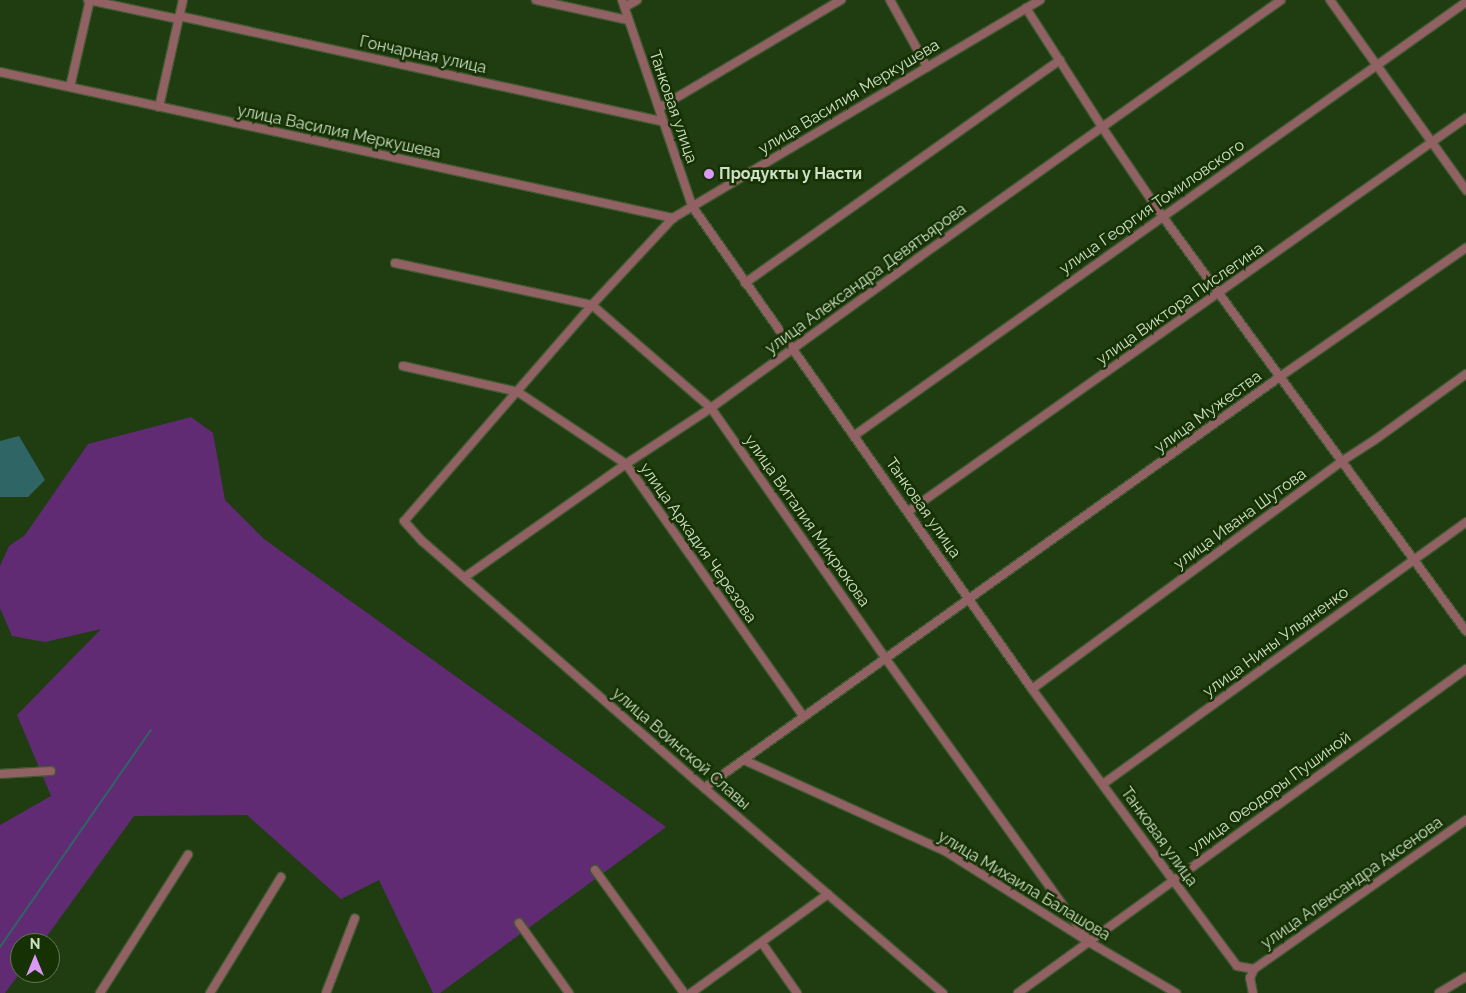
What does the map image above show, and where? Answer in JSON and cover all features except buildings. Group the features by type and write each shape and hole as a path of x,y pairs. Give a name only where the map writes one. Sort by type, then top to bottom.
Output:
{"street":[{"path":"70,87 89,0"},
{"name":"Гончарная улица","path":"89,0 662,120"},
{"path":"160,107 183,0"},
{"path":"536,0 628,20"},
{"path":"623,4 637,0"},
{"path":"659,108 841,0"},
{"path":"890,0 927,67"},
{"name":"улица Василия Меркушева","path":"404,521 592,306 673,218 1040,0"},
{"name":"улица Александра Девятьярова","path":"465,578 626,464 711,408 793,350 1281,0"},
{"path":"1330,0 1466,190"},
{"name":"улица Георгия Томиловского","path":"855,435 1466,2"},
{"name":"Танковая улица","path":"623,4 692,206 909,511 969,601 1032,689 1237,966 1254,969"},
{"path":"1026,8 1102,127 1163,217 1466,631"},
{"path":"745,283 1060,60"},
{"name":"улица Василия Меркушева","path":"0,72 673,218"},
{"name":"улица Виктора Пислегина","path":"909,511 1466,118"},
{"name":"улица Мужества","path":"704,788 969,601 1281,376 1466,248"},
{"name":"улица Виталия Микрюкова","path":"395,263 592,306 711,408 886,659 1089,942"},
{"name":"улица Аркадия Черезова","path":"403,366 518,392 626,464 804,717"},
{"name":"улица Ивана Шутова","path":"1032,689 1342,461 1376,439 1466,374"},
{"name":"улица Воинской Славы","path":"404,521 465,578 704,788 943,993"},
{"name":"улица Нины Ульяненко","path":"1103,784 1466,522"},
{"name":"улица Феодоры Пушиной","path":"1018,993 1466,669"},
{"name":"улица Михаила Балашова","path":"744,760 945,851 1089,942 1176,993"},
{"path":"0,774 51,771"},
{"name":"улица Александра Аксенова","path":"1254,969 1466,820"},
{"path":"100,993 188,855"},
{"path":"595,870 684,993"},
{"path":"210,993 282,877"},
{"path":"691,993 828,894"},
{"path":"326,993 355,918"},
{"path":"519,923 569,993"},
{"path":"762,943 797,993"},
{"path":"1253,993 1250,978 1254,969"},
{"path":"1439,993 1466,977"},
{"path":"1159,993 1167,988"}],"shaded area":[{"path":"191,417 213,433 225,500 264,539 666,827 440,993 433,993 379,880 341,899 247,815 134,816 49,933 10,933 10,983 12,983 5,993 0,993 0,825 51,796 17,715 101,629 45,642 12,636 0,608 0,566 9,546 25,535 88,444"}],"water":[{"path":"19,436 45,480 28,497 0,497 0,441"}],"waterway":[{"path":"0,947 151,730"}],"place":[{"name":"Продукты у Насти","path":"709,174"}]}
